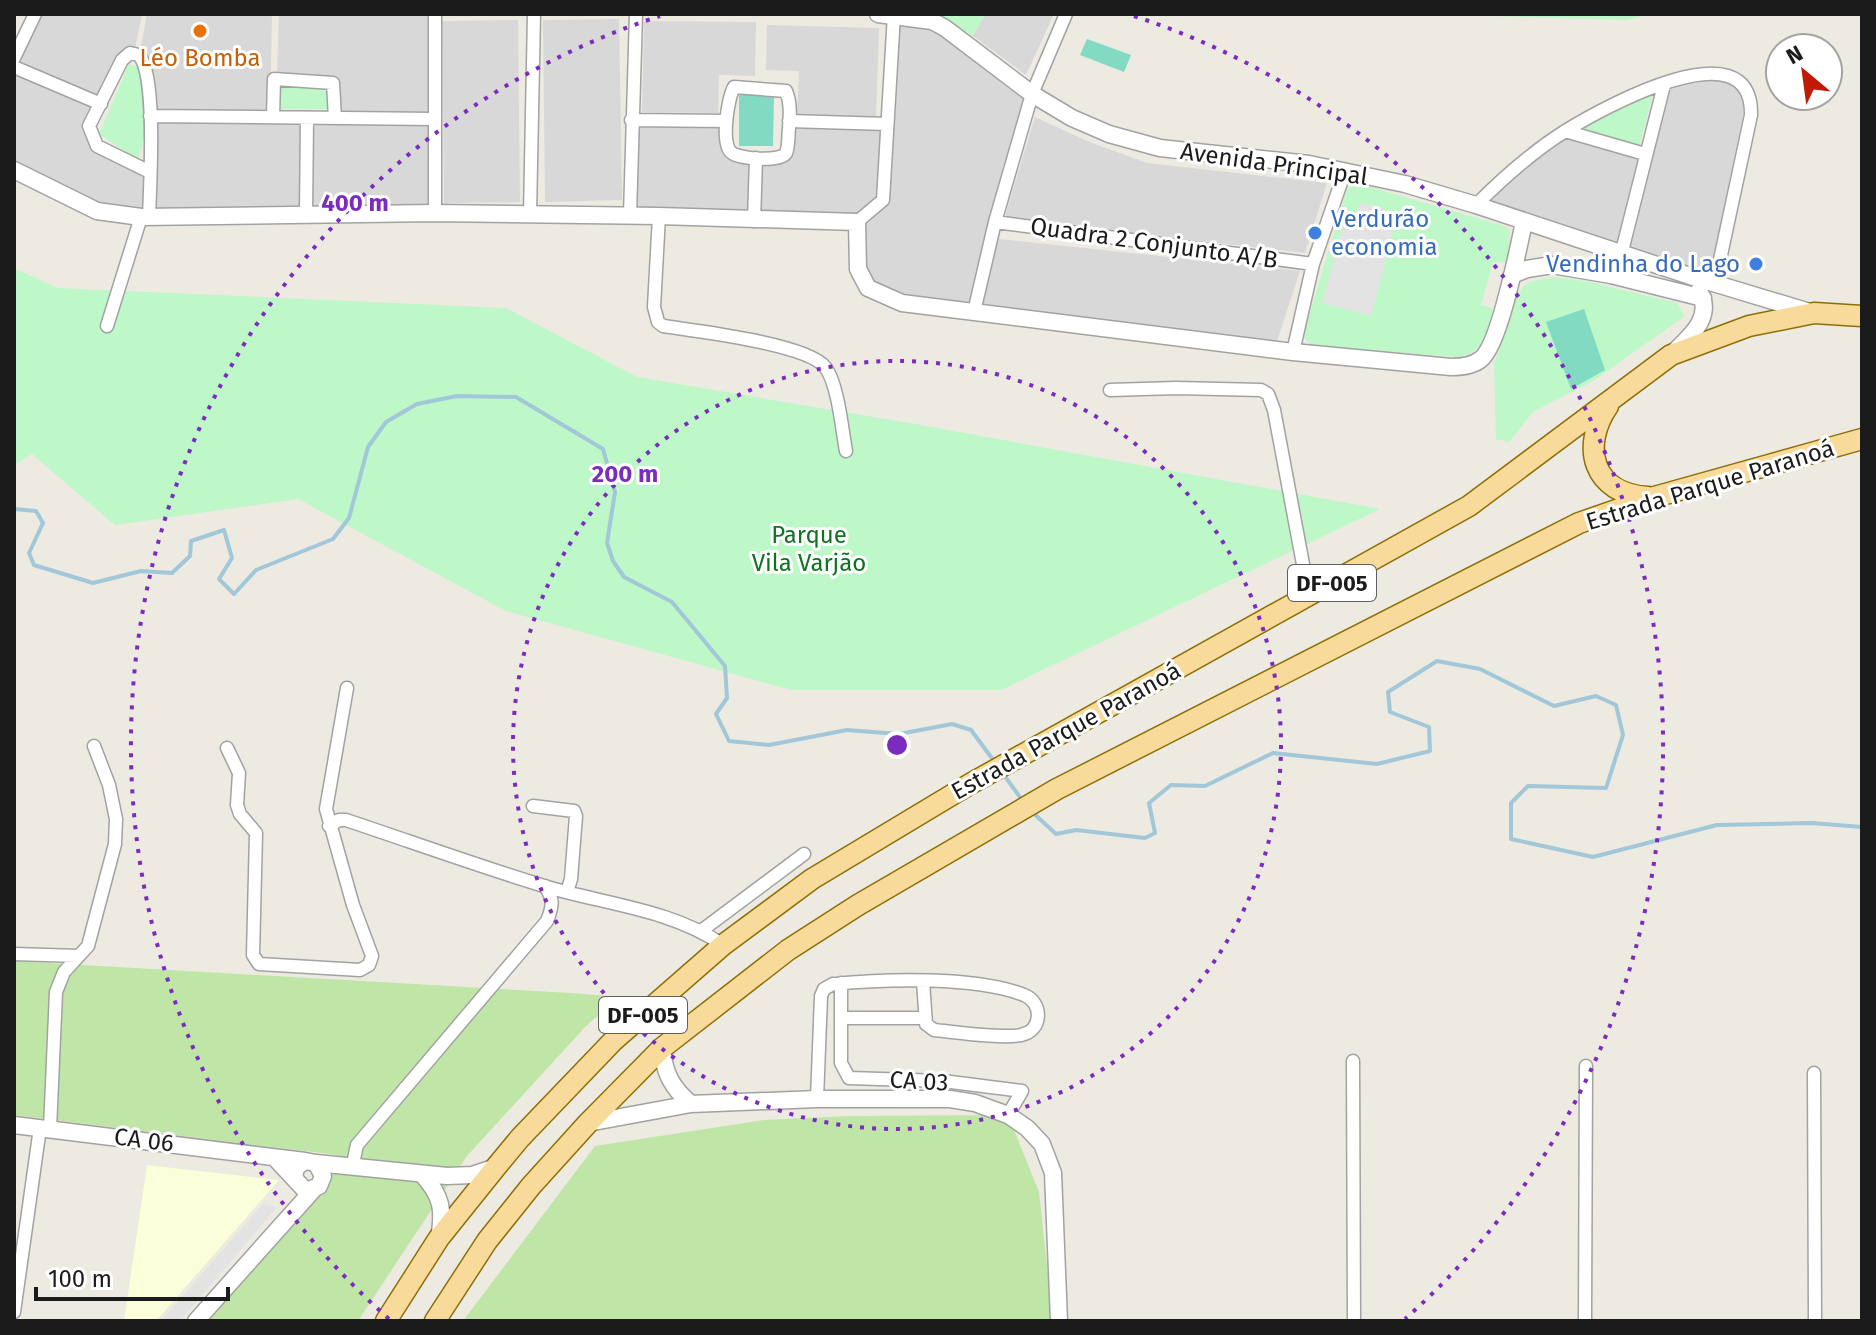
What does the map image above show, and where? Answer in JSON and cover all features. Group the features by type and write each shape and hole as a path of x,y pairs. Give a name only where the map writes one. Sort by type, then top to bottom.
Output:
{"main road":[{"name":"Estrada Parque Paranoá","path":"386,1321 439,1238 496,1167 613,1041 723,945 812,879 970,784 1469,506 1671,355 1749,326 1814,313 1862,316"},
{"path":"1615,396 1595,431 1595,462 1602,475 1625,493 1651,498"},
{"name":"Estrada Parque Paranoá","path":"435,1321 487,1241 588,1123 662,1048 788,950 992,825 1057,789 1579,523 1651,498 1862,439"}],"street":[{"path":"14,58 35,14"},
{"path":"435,14 435,213"},
{"path":"530,214 534,14"},
{"path":"630,215 636,14"},
{"name":"Avenida Principal","path":"878,14 932,21 1032,94 1089,127 1160,148 1243,155 1345,171 1476,205 1621,255 1814,313"},
{"path":"14,170 97,211 148,217 435,213 857,222 883,200 894,14"},
{"path":"974,312 995,222 1032,94 1066,14"},
{"path":"107,326 148,217 150,172 150,116 145,66 139,55 130,53 122,60 89,126 97,146 150,172"},
{"path":"14,67 101,104"},
{"path":"1476,205 1518,165 1565,131 1603,110 1697,73 1717,72 1740,82 1751,104 1715,283"},
{"path":"273,117 274,79 333,83 335,118"},
{"path":"1621,255 1664,85"},
{"path":"734,87 786,91 790,101 786,154 778,159 733,153 729,150 726,121 734,87"},
{"path":"150,116 434,119"},
{"path":"306,214 307,118"},
{"path":"631,120 726,121"},
{"path":"789,121 887,124"},
{"path":"1565,131 1645,154"},
{"path":"754,221 756,158"},
{"path":"1293,352 1313,264 1345,171"},
{"path":"659,216 654,307 658,322 663,326 774,345 825,366 832,383 846,451"},
{"path":"857,222 858,269 868,288 902,303 1293,352 1451,367 1471,365 1482,359 1491,345 1524,222"},
{"name":"Quadra 2 Conjunto A/B","path":"995,222 1313,264"},
{"path":"1512,275 1552,265 1611,275 1703,298"},
{"path":"1671,355 1695,333 1704,313 1703,298 1690,276"},
{"path":"1110,390 1261,390 1268,394 1274,410 1309,596"},
{"path":"227,748 239,773 237,805 240,814 256,833 253,955 259,964 360,970 369,965 372,956 353,905 326,809 347,688"},
{"path":"14,1312 45,1128 56,992 64,972 88,946 115,844 116,819 109,785 94,746"},
{"path":"533,806 574,811 576,816 571,879 567,892"},
{"path":"329,826 346,820 545,886 667,918 701,931 723,945"},
{"path":"701,931 804,854"},
{"path":"352,1168 357,1145 547,921 553,907 552,896 545,886"},
{"path":"14,954 78,956"},
{"path":"817,1099 821,996 828,986 923,981 992,987 1022,994 1034,1001 1038,1018 1033,1028 1020,1036 934,1030 929,1028 924,1018 923,981"},
{"name":"CA 03","path":"841,983 841,1063 849,1078 943,1081 1022,1091 1008,1115"},
{"path":"842,1018 924,1018"},
{"path":"662,1048 668,1077 677,1092 691,1104"},
{"path":"1353,1061 1354,1321"},
{"path":"1585,1321 1586,1066"},
{"path":"1814,1073 1815,1321"},
{"name":"CA 03","path":"588,1123 691,1104 817,1099 950,1099 975,1103 1008,1115 1027,1128 1042,1144 1053,1173 1059,1321"},
{"name":"CA 06","path":"14,1125 352,1168 472,1175 496,1167"},
{"path":"275,1158 304,1189 314,1189"},
{"path":"196,1321 289,1215 319,1186 323,1176 310,1162 296,1167 289,1215"},
{"path":"422,1174 435,1188 444,1214 439,1238"}],"shaded area":[{"path":"40,14 142,14 135,49 99,99 15,64"},
{"path":"147,14 272,14 270,114 154,112 140,51"},
{"path":"279,14 431,14 430,116 340,115 340,85 337,80 331,77 277,75"},
{"path":"985,14 1054,14 1026,75 973,36"},
{"path":"619,19 622,200 545,202 543,20"},
{"path":"518,20 520,202 444,203 442,21"},
{"path":"644,21 756,22 755,76 719,75 718,113 642,112"},
{"path":"900,22 933,28 1025,96 968,306 893,292 873,282 865,266 864,227 889,204"},
{"path":"767,25 879,28 876,118 797,117 799,71 766,70"},
{"path":"14,72 95,106 86,123 86,136 93,148 146,175 145,213 116,211 14,165"},
{"path":"1701,79 1716,79 1735,86 1745,105 1710,274 1630,250 1669,90"},
{"path":"1035,117 1087,141 1147,163 1327,183 1305,253 1004,219"},
{"path":"154,120 304,121 301,211 154,213"},
{"path":"311,121 430,123 432,210 310,211"},
{"path":"633,122 724,123 727,151 754,160 753,219 633,213"},
{"path":"792,124 883,128 880,201 857,219 757,217 759,161 778,162"},
{"path":"1566,139 1638,158 1616,246 1489,202 1519,173"},
{"path":"1360,203 1387,210 1384,222 1395,225 1371,316 1322,303 1346,212 1357,214"},
{"path":"999,239 1300,271 1277,341 977,307"},
{"path":"147,1165 279,1180 156,1321 124,1321"},
{"path":"263,1204 277,1207 180,1321 161,1321"}],"green space":[{"path":"932,14 985,14 973,36 939,15"},
{"path":"1417,14 1648,14 1627,20"},
{"path":"1087,39 1131,55 1124,72 1080,55"},
{"path":"129,64 143,69 144,138 138,160 99,134"},
{"path":"280,83 330,83 330,109 280,109"},
{"path":"1653,93 1639,148 1576,130"},
{"path":"739,94 774,94 773,146 739,146"},
{"path":"1356,183 1505,226 1510,232 1508,259 1493,262 1481,305 1492,308 1494,314 1482,342 1472,352 1457,357 1310,345 1303,336 1347,189"},
{"name":"Parque Vila Varjão","path":"14,268 57,288 506,308 637,377 921,425 1380,509 1001,690 791,690 506,611 298,499 115,525 32,454 14,465"},
{"path":"1552,277 1585,281 1677,303 1685,316 1593,381 1533,412 1509,442 1496,439 1494,362 1510,309 1520,290 1527,284"},
{"path":"1584,309 1605,370 1571,389 1546,322"},
{"path":"14,961 620,997 587,1025 467,1156 358,1321 201,1321 338,1155 14,1115"},
{"path":"1008,1115 1039,1192 1053,1321 463,1321 595,1146 764,1120"}],"waterway":[{"path":"14,509 36,511 43,523 29,553 34,565 93,583 141,571 172,573 190,556 191,541 224,530 232,558 219,579 234,594 256,570 333,539 349,518 368,447 386,422 417,404 457,396 516,397 603,449 615,492 607,543 613,561 624,577 672,602 725,666 727,698 716,714 729,741 769,745 847,730 899,734 952,724 971,730 994,761"},
{"path":"1030,810 1056,834 1076,830 1145,838 1155,833 1149,803 1171,785 1205,786 1273,753 1377,764 1430,751 1429,727 1390,712 1388,692 1437,661 1480,669 1554,706 1596,696 1616,705 1623,735 1606,788 1528,786 1511,803 1511,839 1593,857 1717,825 1812,823 1862,827"},
{"path":"1004,775 1022,800"}],"place":[{"name":"Léo Bomba","path":"200,31"},
{"name":"Verdurão economia","path":"1315,233"},
{"name":"Vendinha do Lago","path":"1756,264"}]}
